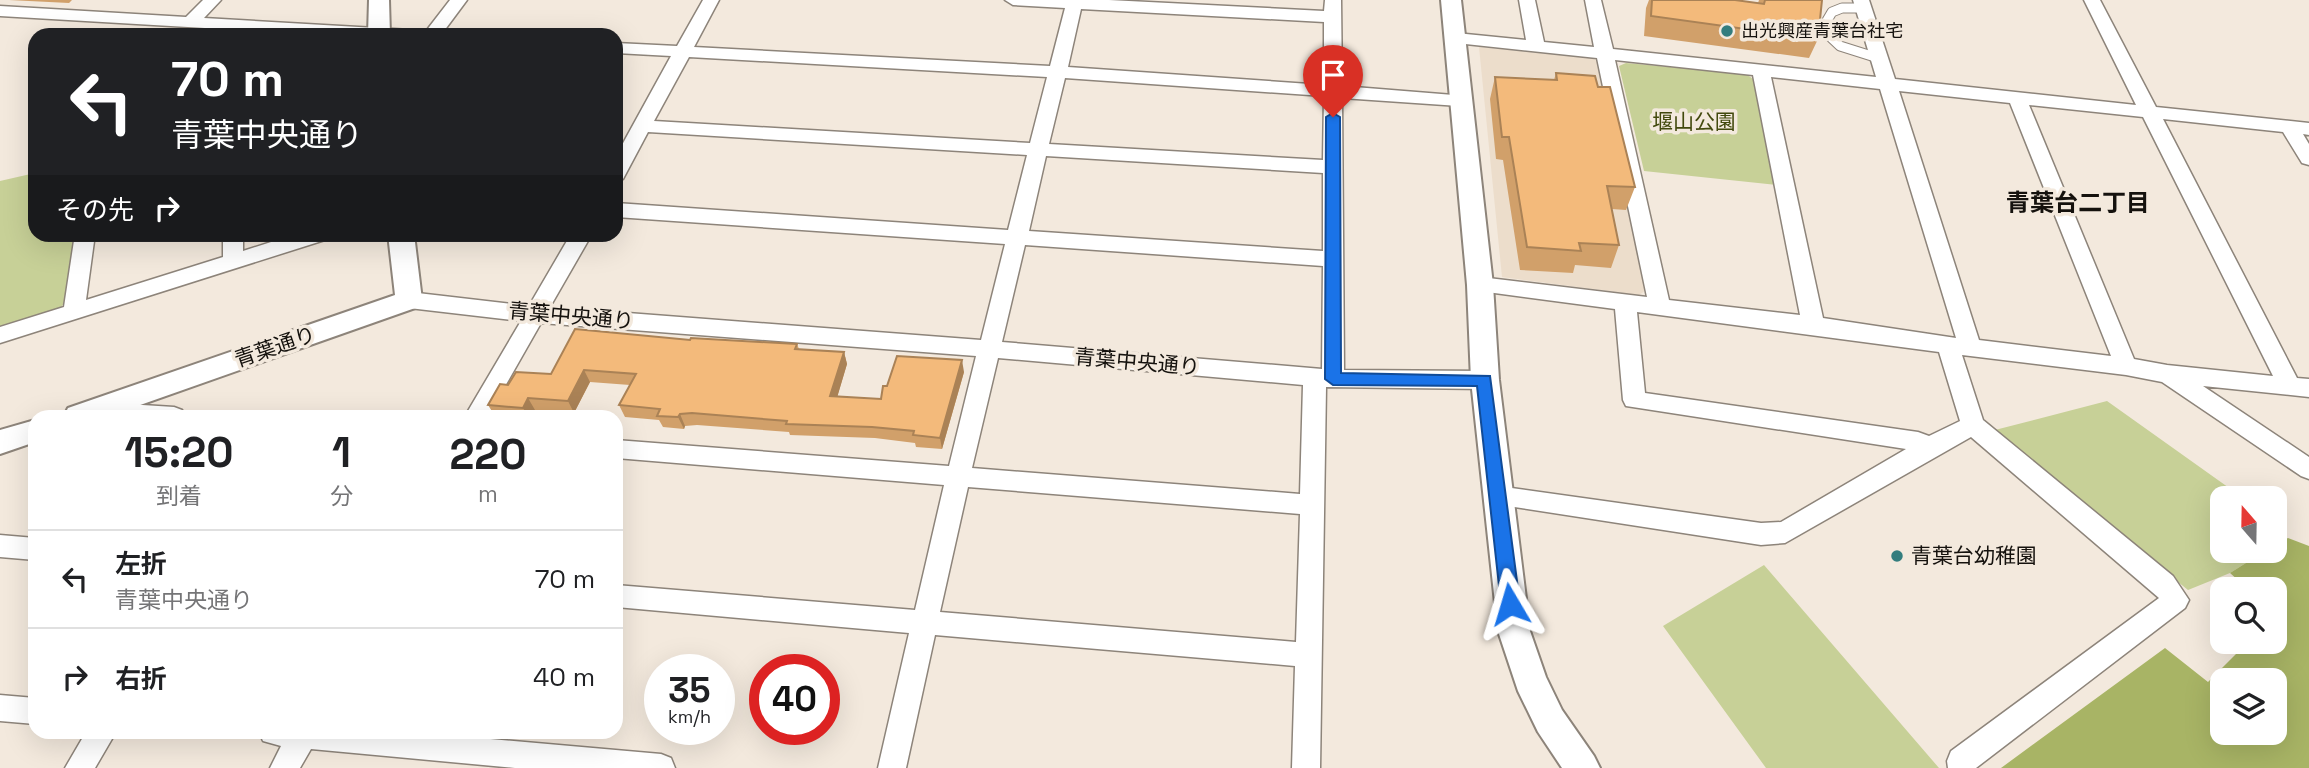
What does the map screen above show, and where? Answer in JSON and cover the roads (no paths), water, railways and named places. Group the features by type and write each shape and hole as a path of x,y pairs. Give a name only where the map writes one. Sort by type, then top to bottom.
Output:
{"street":[{"path":"87,16 104,0"},
{"path":"190,22 212,0"},
{"path":"379,0 379,28"},
{"path":"438,28 460,0"},
{"path":"623,161 711,0"},
{"path":"1013,0 1333,8 1333,259 1312,505 1306,768"},
{"path":"1451,0 1459,100 1480,285 1485,380 1514,631 1530,680 1550,721 1582,768"},
{"path":"1527,0 1536,47"},
{"path":"1593,0 1659,305"},
{"path":"2092,0 2300,387"},
{"path":"892,768 958,477 1075,2"},
{"path":"1862,4 1959,346 1973,425 2164,583 2176,600 1961,761 1962,768"},
{"path":"0,11 87,16 114,27 190,22 222,28"},
{"path":"1456,38 2309,129"},
{"path":"623,48 1058,72 1459,100"},
{"path":"1761,71 1814,324"},
{"path":"2017,98 2126,366"},
{"path":"642,126 1333,167"},
{"path":"2289,127 2309,159"},
{"path":"623,210 1333,259"},
{"path":"74,312 84,242"},
{"path":"233,242 233,262"},
{"path":"0,335 296,242"},
{"path":"402,242 409,300"},
{"path":"478,410 577,242"},
{"path":"1480,285 1814,324 1959,346 2126,366 2167,374 2300,387"},
{"name":"青葉中央通り","path":"409,300 533,314 991,349 1324,379 1485,380"},
{"name":"青葉通り","path":"98,410 409,300"},
{"path":"1625,303 1634,400 1918,441 1928,447"},
{"path":"2167,374 2309,469"},
{"path":"1497,496 1761,534 1785,532 1928,447 1973,425"},
{"path":"0,442 28,433"},
{"path":"623,450 1312,505"},
{"path":"0,546 28,548"},
{"path":"623,597 926,620 1309,655"},
{"path":"0,708 28,710"},
{"path":"79,768 98,739"},
{"path":"284,768 301,739"},
{"path":"365,739 661,768"}],"lane":[{"path":"1862,4 1832,10 1824,17 1822,29 1831,43 1852,52 1878,58"}],"place":[{"name":"出光興産青葉台社宅","path":"1727,31"},
{"name":"青葉台幼稚園","path":"1897,556"}],"district":[{"name":"青葉台二丁目","path":"2078,203"}],"park label":[{"name":"堰山公園","path":"1694,122"}]}
